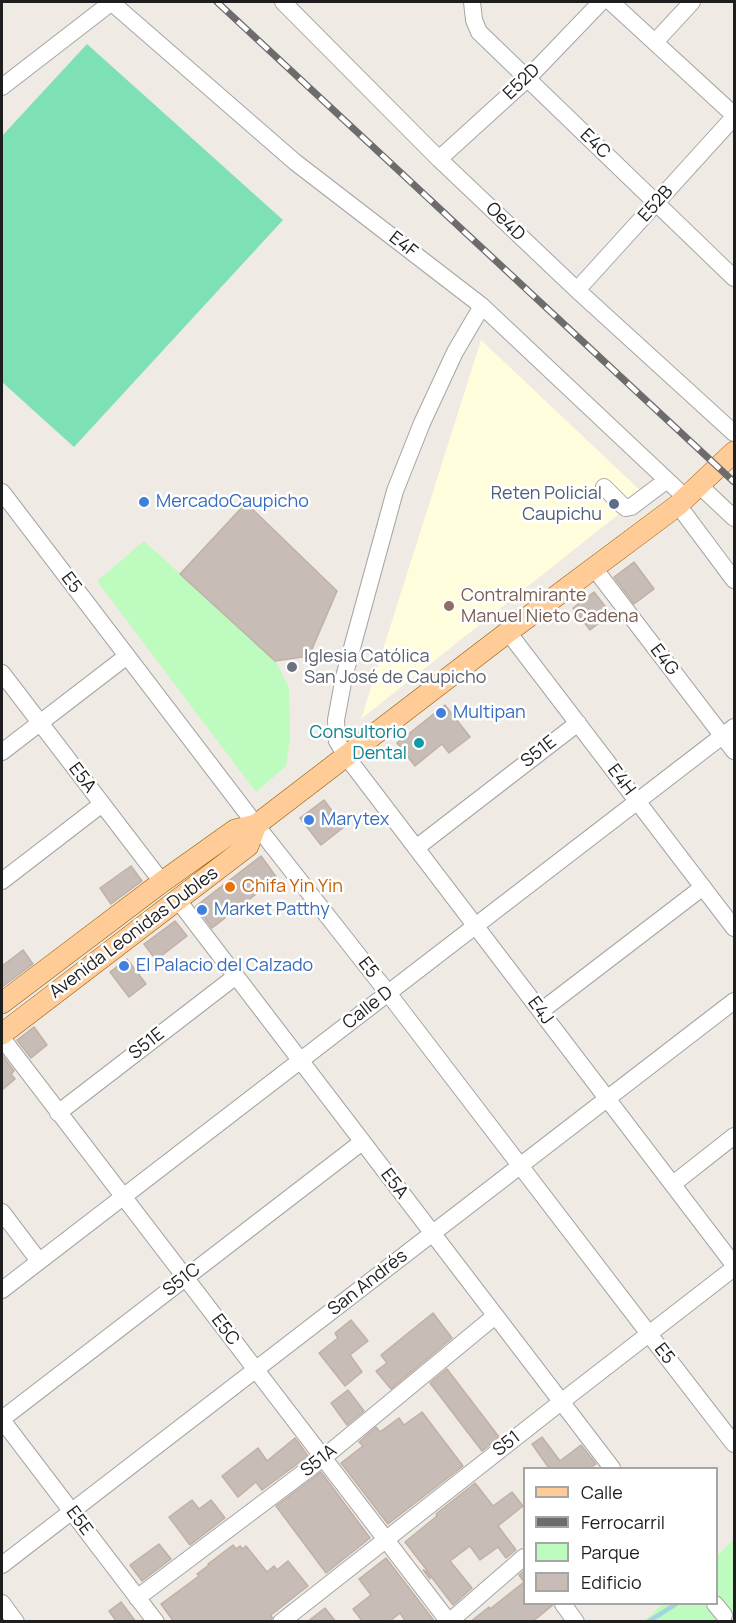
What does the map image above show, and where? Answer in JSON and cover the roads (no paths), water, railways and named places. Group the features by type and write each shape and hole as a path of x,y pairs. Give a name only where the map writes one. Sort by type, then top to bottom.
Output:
{"main road":[{"name":"Avenida Leonidas Dubles","path":"2,1003 235,830 256,825 688,496 735,452"},
{"name":"Avenida Leonidas Dubles","path":"2,1036 177,899 249,846 256,825"}],"street":[{"path":"2,87 111,2"},
{"name":"E4F","path":"111,2 295,162 482,306 667,480 688,496 735,580"},
{"name":"Oe4D","path":"283,2 439,159 577,290 735,433"},
{"name":"E4C","path":"472,2 474,20 479,32 735,278"},
{"name":"E52D","path":"439,159 527,79 601,2"},
{"path":"611,2 735,116"},
{"path":"655,42 692,2"},
{"name":"E52B","path":"577,290 735,116"},
{"name":"E4J","path":"482,306 454,352 395,491 344,677 336,720 337,741 346,756 735,1266"},
{"path":"604,487 626,508 631,507 667,480"},
{"name":"E5","path":"2,492 256,825 735,1444"},
{"path":"688,496 735,518"},
{"name":"E4G","path":"594,568 729,731 735,752"},
{"name":"E4H","path":"508,632 735,928"},
{"path":"2,752 127,656"},
{"name":"E5A","path":"2,673 162,882"},
{"name":"S51E","path":"416,848 578,723"},
{"name":"Calle D","path":"2,1290 729,731"},
{"path":"2,881 102,804"},
{"path":"541,1011 703,887"},
{"name":"E5A","path":"177,899 611,1467"},
{"name":"S51E","path":"58,1113 236,976"},
{"name":"San Andrés","path":"2,1565 735,1001"},
{"name":"E5C","path":"2,1036 58,1113 449,1621"},
{"path":"673,1184 735,1136"},
{"name":"S51C","path":"2,1419 362,1142"},
{"path":"2,1212 39,1261"},
{"name":"S51","path":"281,1622 735,1266"},
{"name":"S51A","path":"137,1598 323,1458 495,1316"},
{"name":"E5E","path":"2,1419 156,1622"},
{"path":"449,1621 523,1559"},
{"path":"2,1603 15,1622"},
{"path":"564,1605 576,1622"}],"waterway":[{"path":"648,1622 674,1605"}],"railway":[{"path":"217,2 734,482"}],"place":[{"name":"MercadoCaupicho","path":"144,502"},
{"name":"Reten Policial Caupichu","path":"614,504"},
{"name":"Contralmirante Manuel Nieto Cadena","path":"449,606"},
{"name":"Iglesia Católica San José de Caupicho","path":"292,667"},
{"name":"Multipan","path":"441,713"},
{"name":"Consultorio Dental","path":"419,743"},
{"name":"Marytex","path":"309,820"},
{"name":"Chifa Yin Yin","path":"230,887"},
{"name":"Market Patthy","path":"202,910"},
{"name":"El Palacio del Calzado","path":"124,966"}]}
